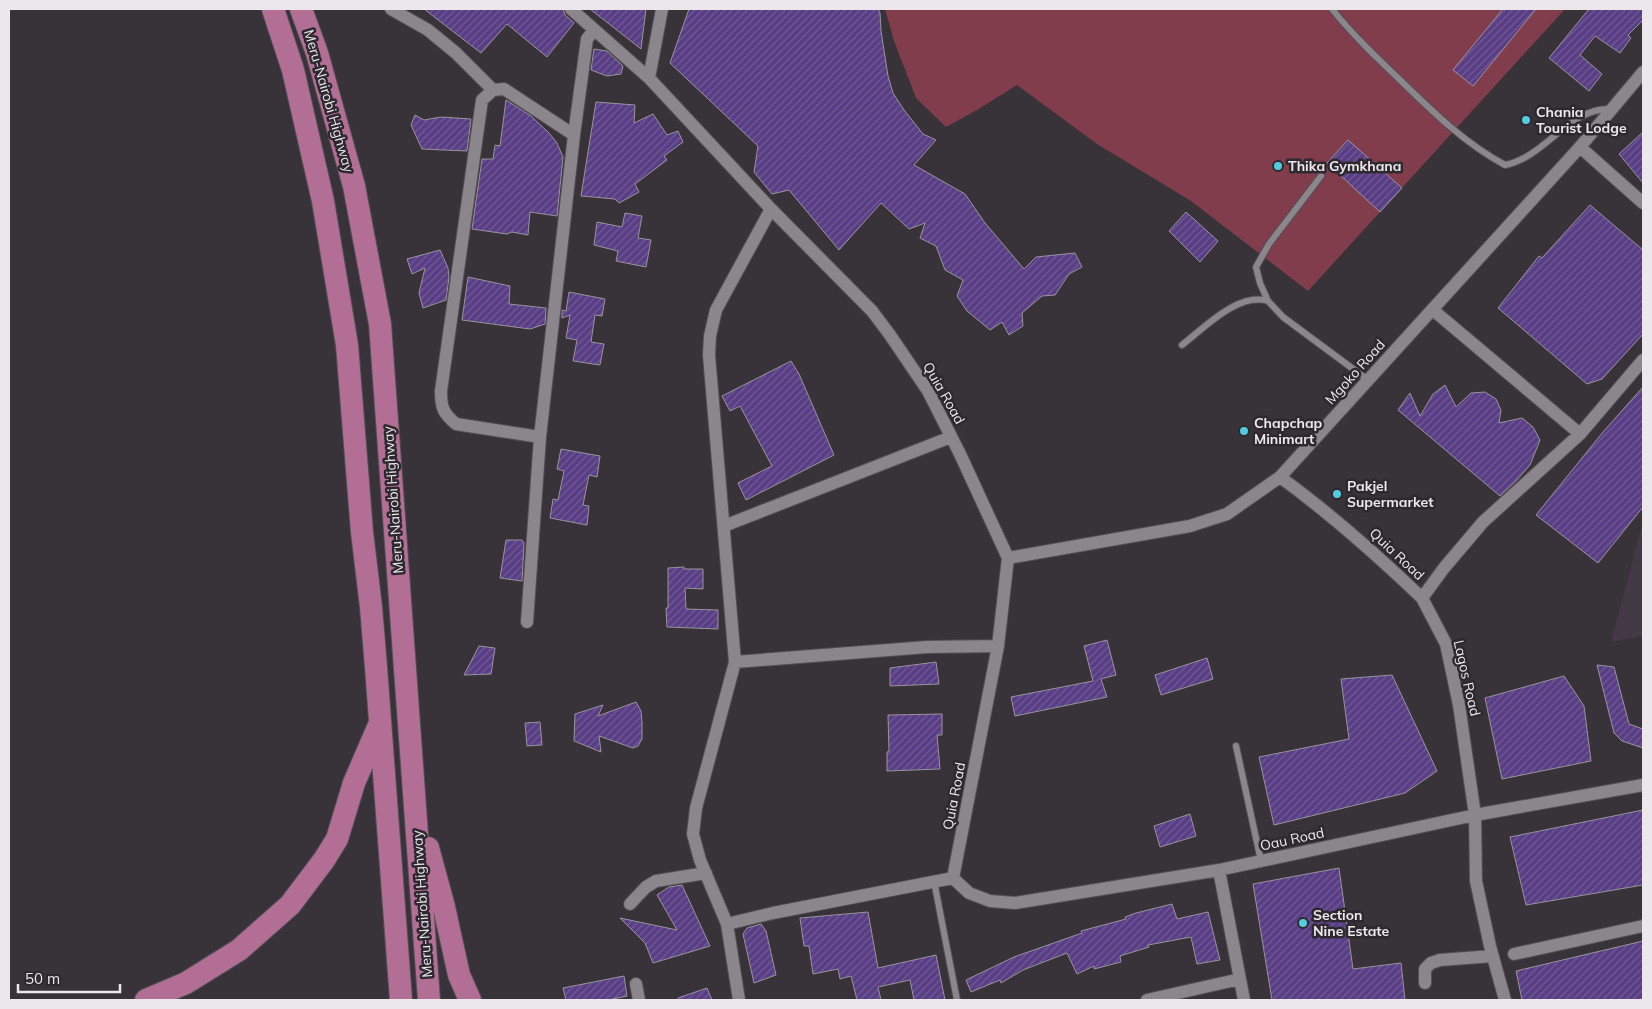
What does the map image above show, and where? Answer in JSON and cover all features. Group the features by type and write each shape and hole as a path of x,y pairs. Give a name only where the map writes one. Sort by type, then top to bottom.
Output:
{"highway":[{"name":"Meru-Nairobi Highway","path":"273,9 293,70 323,201 347,345 362,532 371,607 401,1000"},
{"name":"Meru-Nairobi Highway","path":"301,9 317,53 354,186 380,324 429,1000"},
{"path":"146,1000 186,983 239,950 290,905 324,860 337,839 354,783 380,723"},
{"path":"415,799 444,907 459,975 470,1000"}],"street":[{"path":"391,9 428,30 456,53 493,90"},
{"name":"Quia Road","path":"571,9 649,78 771,209 872,311 928,391 1008,558 998,646 953,878"},
{"path":"649,78 662,9"},
{"path":"527,622 540,437 574,136 587,39 594,30"},
{"name":"Mgoko Road","path":"1008,558 1190,526 1226,514 1280,477 1580,147 1643,72"},
{"path":"540,437 456,424 446,416 441,403 441,391 482,100 493,90 504,89 574,136"},
{"path":"1580,147 1643,203"},
{"path":"739,1000 727,924 706,873 693,834 696,808 735,662 710,336 716,310 771,209"},
{"path":"1433,310 1580,434"},
{"path":"1422,598 1444,568 1483,522 1580,434 1643,360"},
{"path":"724,526 951,437"},
{"name":"Quia Road","path":"1280,477 1316,503 1353,534 1422,598"},
{"name":"Lagos Road","path":"1422,598 1446,644 1459,705 1475,816 1476,881 1505,1000"},
{"path":"735,662 926,648 998,646"},
{"name":"Oau Road","path":"953,878 968,893 990,901 1015,903 1219,870 1475,816 1643,785"},
{"path":"1219,870 1244,1000"},
{"path":"630,904 646,887 656,881 706,873"},
{"path":"727,924 773,912 953,878"},
{"path":"1514,954 1643,926"},
{"path":"1425,983 1425,969 1431,963 1440,960 1493,956"},
{"path":"1147,1000 1240,979"},
{"path":"636,984 639,1000"}],"lane":[{"path":"1332,9 1350,31 1440,119 1476,148 1505,165 1518,162 1537,152 1590,111 1600,109 1612,110"},
{"path":"1321,176 1269,244 1256,267 1260,283 1268,301 1283,317 1368,380"},
{"path":"1182,345 1227,309 1248,300 1260,298 1268,301"},
{"path":"1236,746 1261,861"},
{"path":"934,881 957,1000"}],"shaded area":[{"name":"Thika Gymkhana","path":"885,9 1565,9 1308,291 1191,201 1097,144 1017,85 946,127 916,98 894,41"},
{"path":"1643,526 1643,636 1611,642 1641,529"}],"building":[{"path":"424,9 563,9 565,15 574,23 547,57 507,24 481,53"},
{"path":"590,9 646,9 641,49"},
{"path":"689,9 878,9 888,76 893,93 923,134 936,140 914,165 965,194 985,223 1024,269 1036,257 1075,253 1082,267 1069,274 1055,295 1042,296 1022,313 1023,326 1009,335 1002,322 990,330 967,311 957,296 963,280 945,270 936,246 920,238 925,223 909,229 881,203 839,250 789,190 772,194 754,172 758,146 670,63"},
{"path":"1503,9 1536,9 1473,86 1453,70"},
{"path":"1589,9 1643,9 1643,20 1628,35 1631,38 1620,53 1595,36 1580,55 1602,74 1589,91 1549,58"},
{"path":"594,49 607,51 623,66 621,74 607,76 591,70"},
{"path":"506,100 531,116 549,133 557,143 563,157 557,216 530,212 528,235 472,229 482,159 493,159 495,145 500,146"},
{"path":"596,102 635,105 634,123 653,114 667,135 678,131 683,142 664,156 667,160 635,184 639,192 619,203 615,199 581,196"},
{"path":"415,115 424,120 441,117 471,119 467,151 422,149 411,125"},
{"path":"1643,132 1643,183 1619,154"},
{"path":"1348,140 1402,188 1380,212 1327,163"},
{"path":"1590,205 1643,250 1643,334 1602,379 1587,384 1498,308 1539,256 1542,258"},
{"path":"1186,212 1218,241 1200,262 1169,231"},
{"path":"625,213 642,216 638,238 651,240 646,267 616,261 618,251 594,245 597,222 622,227"},
{"path":"440,250 448,268 449,277 446,300 423,308 419,293 425,268 412,274 407,259"},
{"path":"468,277 510,286 509,304 546,308 545,324 530,329 462,320"},
{"path":"569,292 605,299 602,316 595,315 591,342 604,344 600,365 573,361 577,340 566,338 570,315 562,318 562,310 566,311"},
{"path":"791,361 799,374 834,455 746,500 738,483 772,466 740,406 730,411 722,396"},
{"path":"1445,385 1456,407 1471,393 1485,392 1496,399 1501,410 1499,423 1522,418 1533,427 1540,440 1530,465 1500,496 1398,410 1410,393 1420,416 1433,394"},
{"path":"1643,387 1643,507 1598,563 1536,515 1603,432"},
{"path":"561,449 600,456 597,477 589,475 583,505 589,506 587,525 550,518 553,499 558,500 564,471 557,469"},
{"path":"506,540 522,540 524,543 522,581 500,578"},
{"path":"684,567 684,569 703,569 703,589 685,588 686,609 718,610 718,629 667,627 668,568"},
{"path":"1107,640 1116,675 1101,679 1107,697 1015,716 1011,697 1093,681 1084,646"},
{"path":"479,646 495,648 491,674 464,675"},
{"path":"1207,658 1213,679 1161,695 1155,675"},
{"path":"936,662 939,684 890,686 890,668"},
{"path":"1597,665 1614,667 1629,724 1643,729 1643,748 1622,741 1614,733"},
{"path":"1392,675 1437,771 1405,793 1274,825 1259,757 1349,739 1341,679"},
{"path":"1564,676 1584,706 1591,761 1502,779 1485,698"},
{"path":"636,702 641,711 642,722 642,739 638,746 633,748 599,736 601,752 574,741 575,714 603,705 598,716"},
{"path":"942,714 942,735 937,735 940,769 887,771 887,752 889,751 888,715"},
{"path":"540,722 542,745 527,746 525,723"},
{"path":"1643,810 1643,885 1526,905 1510,837"},
{"path":"1190,814 1196,836 1160,847 1154,826"},
{"name":"Section Nine Estate","path":"1339,868 1353,969 1401,963 1405,1000 1272,1000 1253,884"},
{"path":"682,885 710,946 653,963 645,943 620,918 677,930 657,895 669,887"},
{"path":"1172,904 1177,919 1208,912 1220,960 1197,964 1191,937 1148,945 1149,947 1120,956 1121,962 1094,969 1094,966 1077,974 1067,953 1023,970 1001,983 1000,980 971,992 966,980 1014,957 1082,933 1081,931 1126,919 1125,917 1136,913"},
{"path":"868,912 878,968 936,955 945,1000 914,1000 910,980 878,987 881,1000 857,1000 851,976 840,979 838,969 813,974 809,946 804,946 800,918"},
{"path":"761,924 766,931 776,975 754,983 743,934 747,928"},
{"path":"1643,941 1643,1000 1522,1000 1516,971"},
{"path":"624,976 627,996 608,1000 566,1000 563,988"},
{"path":"707,988 712,1000 678,1000 678,998"}],"place":[{"name":"Chania Tourist Lodge","path":"1526,120"},
{"name":"Thika Gymkhana","path":"1278,166"},
{"name":"Chapchap Minimart","path":"1244,431"},
{"name":"Pakjel Supermarket","path":"1337,494"},
{"name":"Section Nine Estate","path":"1303,923"}]}
